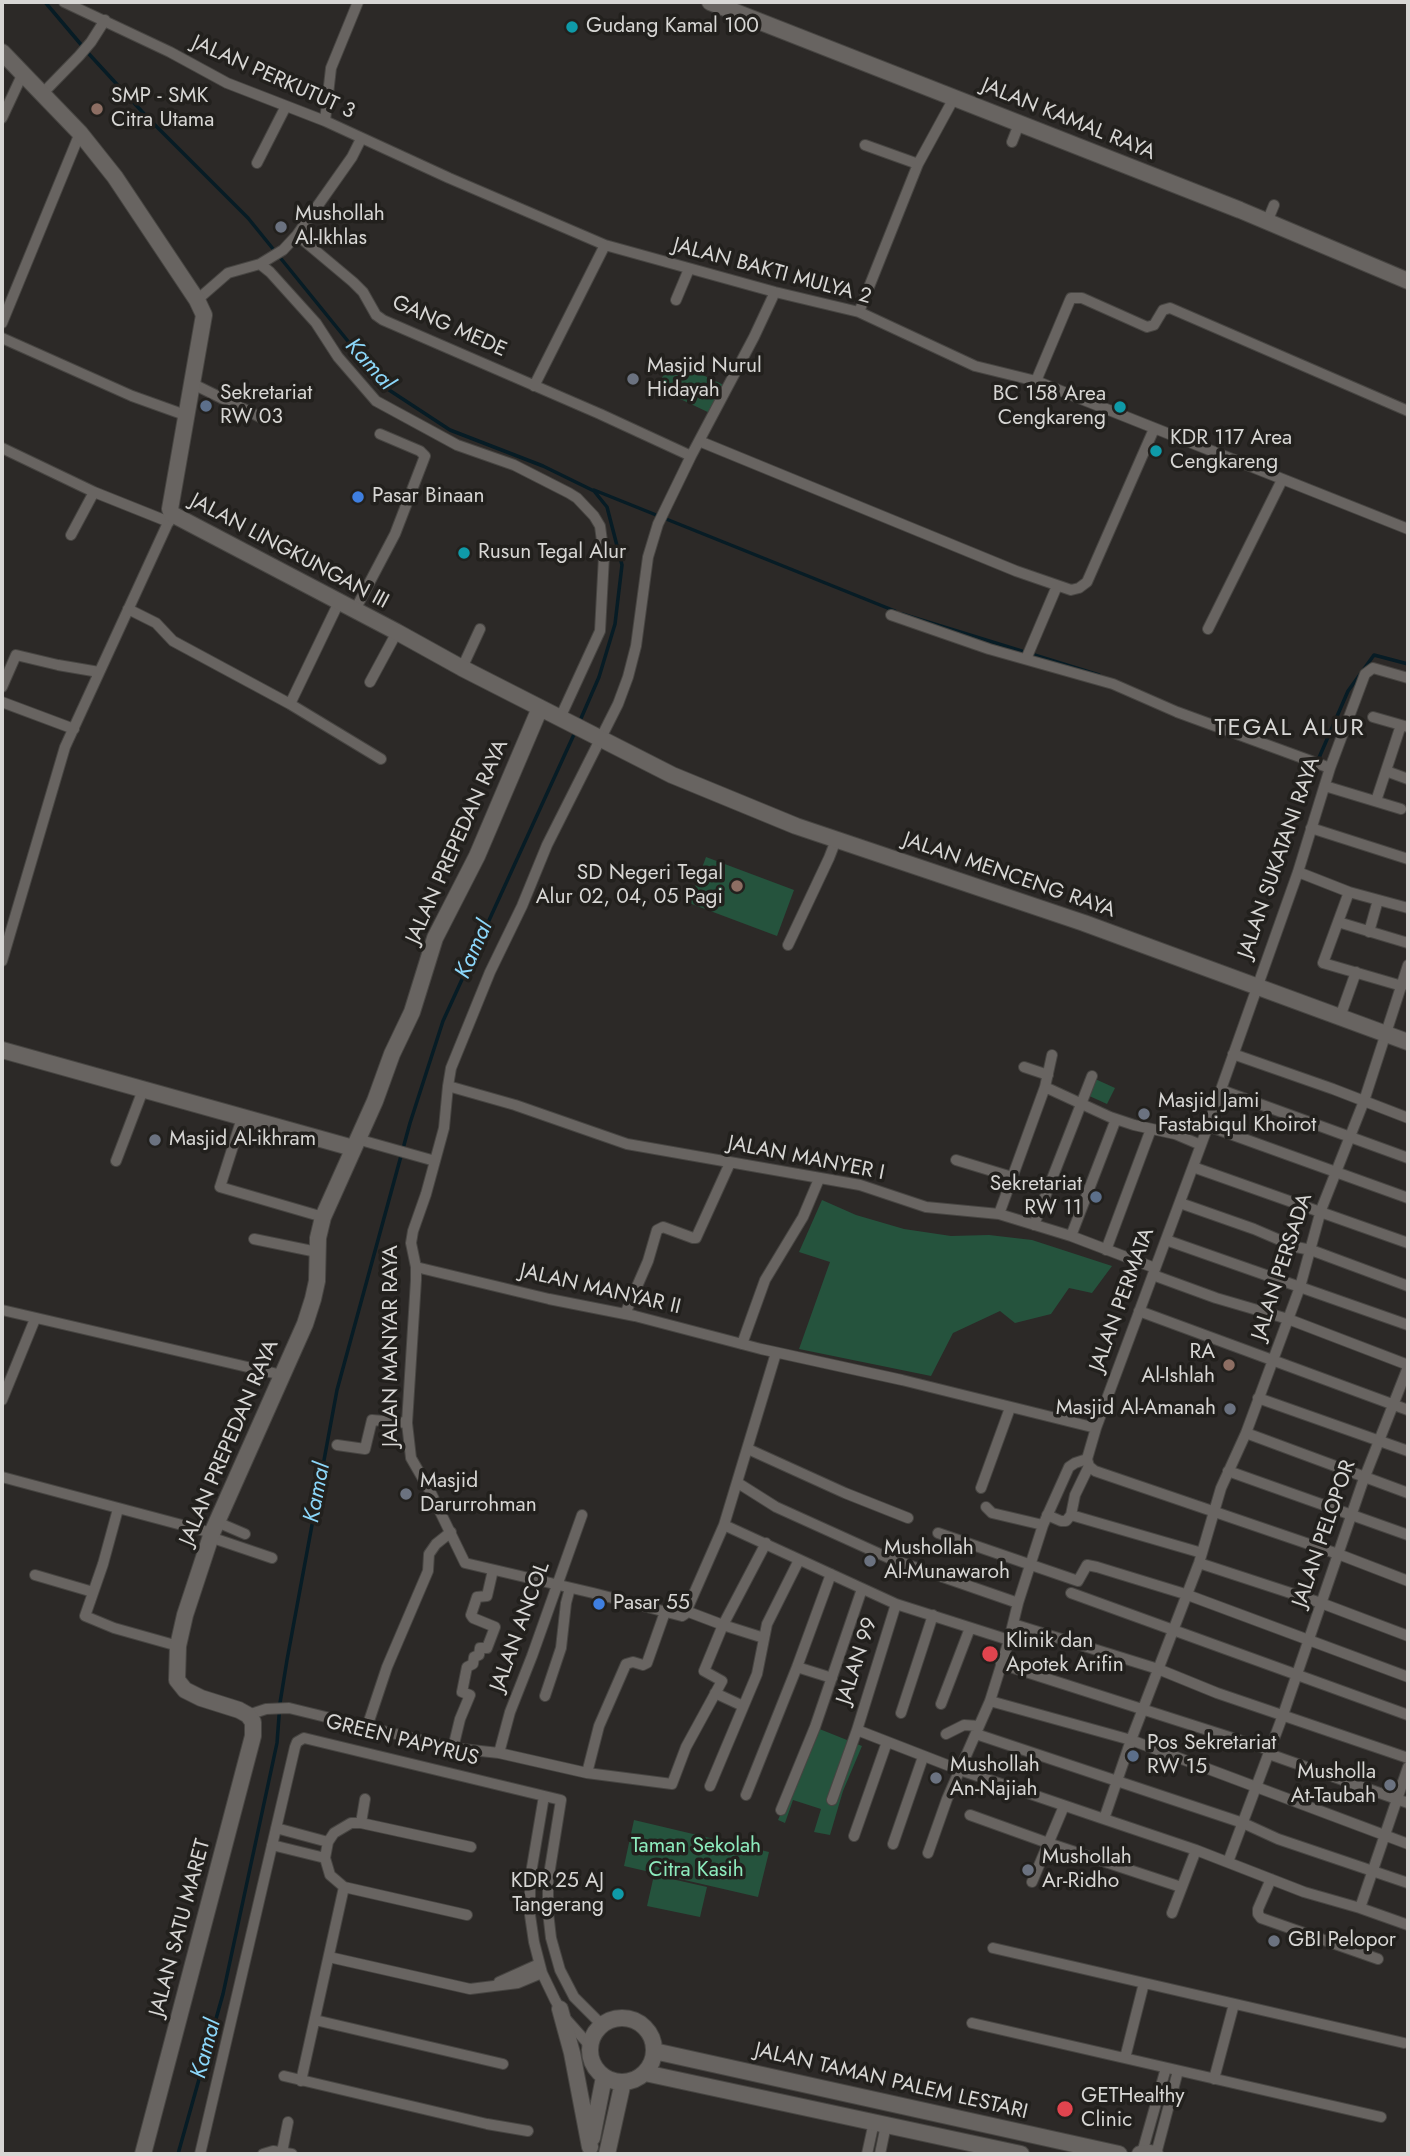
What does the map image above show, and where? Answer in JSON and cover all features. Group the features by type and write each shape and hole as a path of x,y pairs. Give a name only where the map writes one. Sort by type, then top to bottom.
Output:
{"street":[{"name":"JALAN PERKUTUT 3","path":"64,2 170,52 228,83 325,121 361,139"},
{"path":"325,121 331,68 358,2"},
{"name":"JALAN KAMAL RAYA","path":"710,2 1267,222 1408,281"},
{"path":"43,93 91,42 105,20"},
{"name":"JALAN LINGKUNGAN III","path":"2,52 80,133 115,177 205,315 185,415 170,518 339,601 594,735"},
{"path":"2,118 23,73"},
{"path":"859,312 918,164 954,97"},
{"path":"257,163 286,106"},
{"path":"1012,142 1019,124"},
{"path":"2,323 5,305 80,133"},
{"path":"197,300 228,273 262,263 283,250 297,235 352,157 361,139"},
{"name":"JALAN BAKTI MULYA 2","path":"361,139 605,245 859,312 975,366 1037,381 1408,529"},
{"path":"865,145 918,164"},
{"path":"1267,222 1274,205"},
{"name":"GANG MEDE","path":"297,235 353,282 363,292 376,315 383,320 691,456"},
{"path":"534,386 605,245"},
{"path":"262,263 316,323 338,357 376,401 457,445 514,466 569,493 594,516 600,526 604,556 600,631 563,719"},
{"path":"676,300 689,269"},
{"name":"JALAN MANYAR RAYA","path":"686,1611 681,1616 465,1563 452,1532 411,1458 407,1423 415,1267 411,1243 412,1231 444,1128 447,1086 458,1048 522,906 594,735 618,704 628,677 636,646 648,557 658,524 775,292"},
{"path":"1037,381 1071,298 1082,298 1147,327 1154,325 1163,310 1170,308 1408,411"},
{"path":"2,338 132,397 185,415"},
{"path":"191,383 262,418"},
{"path":"699,441 1016,571 1057,586 1075,589 1087,582 1154,429"},
{"path":"355,610 395,534 425,457 420,451 380,434"},
{"path":"2,448 94,492 170,518 65,747 2,961"},
{"path":"1208,629 1282,480"},
{"path":"71,535 94,492"},
{"path":"1028,655 1057,586"},
{"path":"290,704 339,601"},
{"path":"128,609 156,623 173,641 290,704 381,759"},
{"path":"891,615 1028,655 1113,684 1177,712 1331,768"},
{"path":"462,668 480,629"},
{"path":"370,682 397,632"},
{"path":"2,687 16,655 99,672"},
{"name":"JALAN SUKATANI RAYA","path":"1256,986 1365,674 1373,668 1408,678"},
{"path":"2,702 74,729"},
{"name":"JALAN PREPEDAN RAYA","path":"248,1715 201,1698 185,1690 177,1680 178,1646 186,1615 213,1531 313,1299 323,1217 412,1012 435,939 477,856 540,708"},
{"path":"1373,718 1404,726 1376,801"},
{"name":"JALAN MENCENG RAYA","path":"594,735 672,775 796,826 1084,923 1340,1017 1389,1028 1408,1042"},
{"path":"1386,772 1408,779"},
{"path":"1325,786 1401,809"},
{"path":"1311,828 1408,859"},
{"path":"788,946 836,840"},
{"path":"1298,872 1349,892 1408,908"},
{"path":"1349,892 1324,962 1402,986"},
{"path":"1369,932 1378,900"},
{"path":"1338,922 1408,943"},
{"name":"JALAN PERSADA","path":"1104,1819 1130,1740 1200,1558 1213,1511 1246,1433 1300,1287 1321,1210 1364,1101 1408,965"},
{"path":"1340,1017 1356,972"},
{"name":"JALAN PERMATA","path":"1071,1515 1096,1428 1208,1126 1256,986"},
{"path":"2,1050 242,1118 435,1161"},
{"path":"1233,1054 1408,1118"},
{"path":"999,1214 1045,1087 1052,1055"},
{"path":"1024,1067 1048,1074"},
{"path":"1034,1225 1092,1076"},
{"name":"JALAN MANYER I","path":"447,1086 514,1105 627,1144 860,1185 926,1207 999,1214 1071,1236 1216,1298 1288,1319 1408,1366"},
{"path":"1045,1087 1116,1119 1175,1134 1201,1145"},
{"path":"116,1161 143,1090"},
{"path":"1221,1090 1408,1158"},
{"path":"242,1118 220,1186 323,1217"},
{"path":"1071,1236 1116,1119"},
{"path":"1208,1126 1408,1198"},
{"path":"1106,1250 1152,1129"},
{"path":"956,1160 1012,1177"},
{"path":"625,1314 648,1261 657,1230 663,1227 696,1238 730,1163"},
{"path":"1193,1167 1321,1210 1408,1243"},
{"path":"742,1344 765,1280 803,1217 819,1179"},
{"path":"1180,1203 1408,1286"},
{"path":"254,1239 317,1252"},
{"path":"1166,1240 1408,1325"},
{"name":"JALAN MANYAR II","path":"415,1267 625,1314 776,1353"},
{"path":"2,1310 282,1375"},
{"path":"1139,1311 1408,1409"},
{"path":"2,1400 35,1319"},
{"path":"764,1638 686,1611 724,1525 776,1353 902,1380 1096,1428"},
{"name":"JALAN PELOPOR","path":"1228,1862 1245,1825 1351,1515 1408,1366"},
{"path":"1258,1398 1408,1451"},
{"path":"982,1489 1010,1408"},
{"path":"337,1445 365,1449 372,1420 407,1423"},
{"path":"1246,1433 1408,1493"},
{"path":"748,1448 845,1493 908,1518"},
{"path":"928,1853 947,1799 990,1700 1045,1520 1069,1467 1075,1463 1088,1462 1095,1471 1338,1554 1408,1581"},
{"path":"1228,1471 1408,1535"},
{"path":"2,1478 213,1531 245,1534"},
{"path":"738,1483 800,1520 891,1559 1018,1603"},
{"path":"986,1507 992,1513 1045,1520 1066,1521 1071,1515 1200,1558 1408,1636"},
{"path":"118,1509 85,1616 114,1628 178,1646"},
{"name":"JALAN ANCOL","path":"499,1753 510,1712 582,1515"},
{"path":"724,1525 896,1604 1009,1640"},
{"path":"213,1531 272,1558"},
{"path":"367,1727 387,1667 428,1571 429,1554 436,1544 452,1532"},
{"path":"938,1533 1078,1581 1088,1564 1185,1594 1408,1677"},
{"path":"248,1715 266,1709 289,1708 453,1748 499,1753 587,1773 671,1784 685,1747 722,1681 704,1671 736,1597 755,1568 766,1543"},
{"path":"710,1786 757,1674 767,1624 799,1560"},
{"path":"453,1748 460,1719 470,1695 462,1692 467,1667 473,1664 480,1648 487,1648 495,1627 471,1615 477,1597 487,1596 493,1570"},
{"path":"746,1795 831,1574"},
{"path":"35,1576 93,1592"},
{"path":"545,1696 561,1648 570,1588"},
{"path":"780,1810 804,1755 862,1589"},
{"path":"1071,1593 1408,1715"},
{"name":"JALAN 99","path":"832,1800 896,1604"},
{"path":"587,1773 599,1726 626,1664 647,1663 665,1612"},
{"path":"901,1713 933,1615"},
{"path":"1013,1624 1158,1669 1217,1693 1408,1758"},
{"path":"941,1704 970,1628"},
{"path":"1001,1664 1143,1708 1403,1801"},
{"path":"797,1667 832,1678"},
{"path":"715,1693 743,1706"},
{"path":"990,1700 1130,1740 1408,1844"},
{"name":"JALAN SATU MARET","path":"143,2154 253,1736 253,1722 248,1715"},
{"path":"946,1734 964,1725 1278,1839 1408,1883"},
{"path":"857,1730 923,1757 1196,1850 1304,1892 1408,1925"},
{"name":"GREEN PAPYRUS","path":"201,2154 296,1745 306,1737 544,1796"},
{"path":"854,1836 887,1742"},
{"path":"893,1844 923,1757"},
{"path":"1360,1908 1384,1836 1403,1801 1408,1767"},
{"path":"589,2151 572,2053 560,2009 541,1969 532,1929 530,1890 533,1853 544,1796 561,1800 548,1881 551,1938 558,1964 569,1988 579,2004 602,2025"},
{"path":"361,1822 365,1799"},
{"path":"1032,1882 1064,1806"},
{"path":"970,1815 1181,1887"},
{"path":"467,1915 344,1887 330,1875 325,1858 328,1842 334,1833 351,1823 361,1822 471,1847"},
{"path":"276,1828 328,1842"},
{"path":"272,1845 325,1858"},
{"path":"1172,1913 1196,1850"},
{"path":"1271,1879 1258,1912 1261,1918 1378,1959"},
{"path":"301,2081 344,1887"},
{"path":"993,1948 1404,2043"},
{"path":"329,1957 470,1989 518,1983 541,1969"},
{"path":"1125,2058 1144,1983"},
{"path":"1214,2079 1234,2004"},
{"path":"560,2009 590,2046"},
{"path":"625,2017 637,2021 649,2032 653,2039 652,2063 645,2073 635,2079 613,2081 604,2077 593,2066 590,2046 594,2034 602,2025 625,2017"},
{"path":"314,2020 503,2064"},
{"path":"972,2023 1381,2117"},
{"name":"JALAN TAMAN PALEM LESTARI","path":"654,2051 1119,2154"},
{"path":"1149,2154 1166,2068"},
{"path":"1149,2154 1178,2071"},
{"name":"JALAN TAMAN PALEM LESTARI","path":"645,2073 1021,2154"},
{"path":"284,2076 487,2124 528,2131"},
{"path":"589,2151 604,2077"},
{"path":"607,2154 623,2082"},
{"path":"263,2154 273,2151 287,2153 288,2122"},
{"path":"867,2154 880,2124"},
{"path":"880,2124 880,2154"}],"green space":[{"path":"671,360 728,387 714,415 657,388"},
{"path":"706,857 794,890 777,936 689,903"},
{"path":"1093,1078 1115,1088 1107,1104 1085,1094"},
{"path":"822,1200 856,1215 904,1229 951,1236 989,1235 1032,1240 1112,1266 1092,1293 1069,1288 1051,1314 1015,1323 1000,1311 953,1333 931,1376 799,1349 830,1262 799,1252"},
{"path":"817,1728 862,1746 843,1791 830,1835 814,1832 821,1809 793,1800 785,1823 778,1820"},
{"name":"Taman Sekolah Citra Kasih","path":"634,1820 769,1852 758,1897 624,1866"},
{"path":"654,1875 707,1887 700,1917 647,1906"}],"waterway":[{"name":"Kamal","path":"45,2 147,117 248,218 386,388 450,430 543,466 594,491 607,507 622,565 615,624 599,677 579,723"},
{"path":"594,490 895,611"},
{"path":"902,614 1099,675"},
{"path":"1318,760 1348,691 1374,655 1408,664"},
{"name":"Kamal","path":"178,2154 223,1994 277,1743 287,1660 337,1390 410,1123 443,1021 576,730"}],"place":[{"name":"Gudang Kamal 100","path":"572,27"},
{"name":"SMP - SMK Citra Utama","path":"97,109"},
{"name":"Mushollah Al-Ikhlas","path":"281,227"},
{"name":"Masjid Nurul Hidayah","path":"633,379"},
{"name":"Sekretariat RW 03","path":"206,406"},
{"name":"BC 158 Area Cengkareng","path":"1120,407"},
{"name":"KDR 117 Area Cengkareng","path":"1156,451"},
{"name":"Pasar Binaan","path":"358,497"},
{"name":"Rusun Tegal Alur","path":"464,553"},
{"name":"SD Negeri Tegal Alur 02, 04, 05 Pagi","path":"737,886"},
{"name":"Masjid Jami Fastabiqul Khoirot","path":"1144,1114"},
{"name":"Masjid Al-ikhram","path":"155,1140"},
{"name":"Sekretariat RW 11","path":"1096,1197"},
{"name":"RA Al-Ishlah","path":"1229,1365"},
{"name":"Masjid Al-Amanah","path":"1230,1409"},
{"name":"Masjid Darurrohman","path":"406,1494"},
{"name":"Mushollah Al-Munawaroh","path":"870,1561"},
{"name":"Pasar 55","path":"599,1604"},
{"name":"Klinik dan Apotek Arifin","path":"990,1654"},
{"name":"Pos Sekretariat RW 15","path":"1133,1756"},
{"name":"Mushollah An-Najiah","path":"936,1778"},
{"name":"Musholla At-Taubah","path":"1390,1785"},
{"name":"Mushollah Ar-Ridho","path":"1028,1870"},
{"name":"KDR 25 AJ Tangerang","path":"618,1894"},
{"name":"GBI Pelopor","path":"1274,1941"},
{"name":"GETHealthy Clinic","path":"1065,2109"}],"district":[{"name":"TEGAL ALUR","path":"1290,729"}]}
